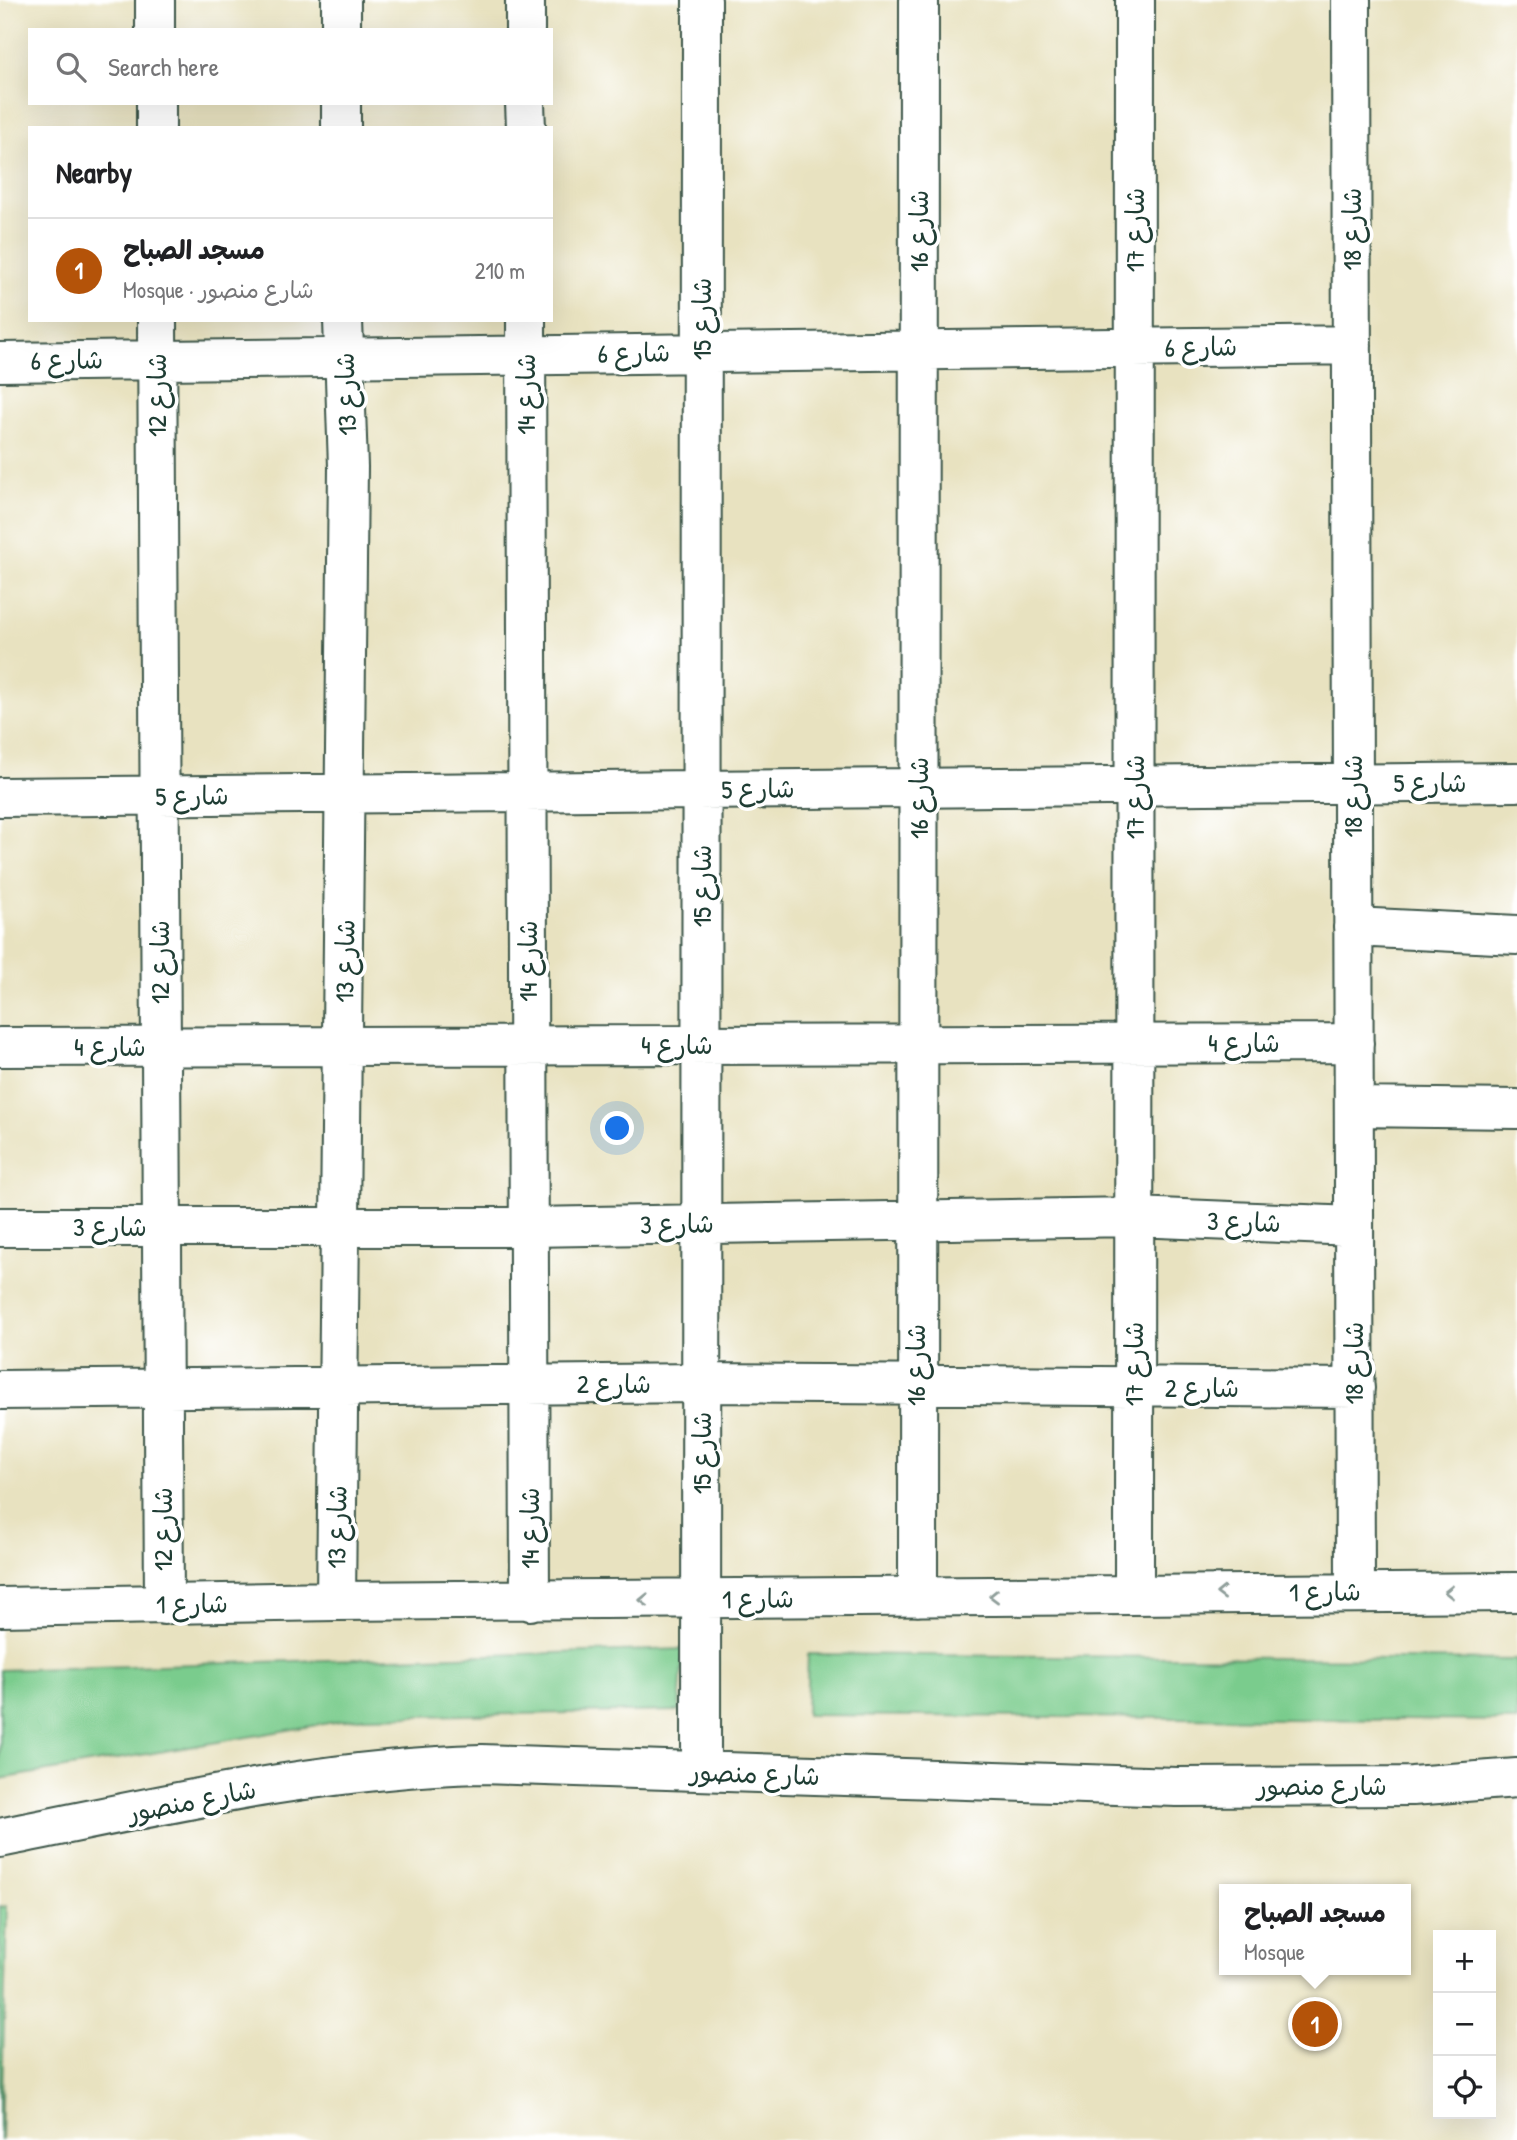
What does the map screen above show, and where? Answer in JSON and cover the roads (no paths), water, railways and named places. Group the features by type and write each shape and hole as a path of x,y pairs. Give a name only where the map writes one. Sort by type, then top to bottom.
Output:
{"street":[{"path":"155,0 155,28"},
{"path":"341,0 341,28"},
{"path":"525,0 525,28"},
{"name":"شارع 15","path":"701,1772 702,0"},
{"name":"شارع 16","path":"918,1597 916,1221 919,0"},
{"name":"شارع 17","path":"1134,1595 1135,0"},
{"name":"شارع 18","path":"1352,0 1354,1592"},
{"path":"156,105 156,126"},
{"path":"341,105 341,126"},
{"path":"526,105 526,126"},
{"name":"شارع 12","path":"157,322 164,1605"},
{"name":"شارع 6","path":"0,362 157,359 344,338 526,337 702,352 1352,345"},
{"name":"شارع 14","path":"526,337 530,1601"},
{"name":"شارع 13","path":"337,1601 348,454 344,338"},
{"name":"شارع 5","path":"0,797 1517,782"},
{"path":"1353,927 1517,935"},
{"name":"شارع 4","path":"0,1047 1353,1043"},
{"path":"1354,1107 1517,1109"},
{"name":"شارع 3","path":"0,1227 529,1227 1135,1217 1354,1226"},
{"name":"شارع 2","path":"0,1390 702,1383 1354,1388"},
{"name":"شارع 1","path":"0,1606 1517,1592"},
{"name":"شارع منصور","path":"0,1838 335,1774 407,1766 482,1764 1177,1787 1412,1786 1517,1778"}],"place":[{"name":"مسجد الصباح","path":"1315,2024"}]}
